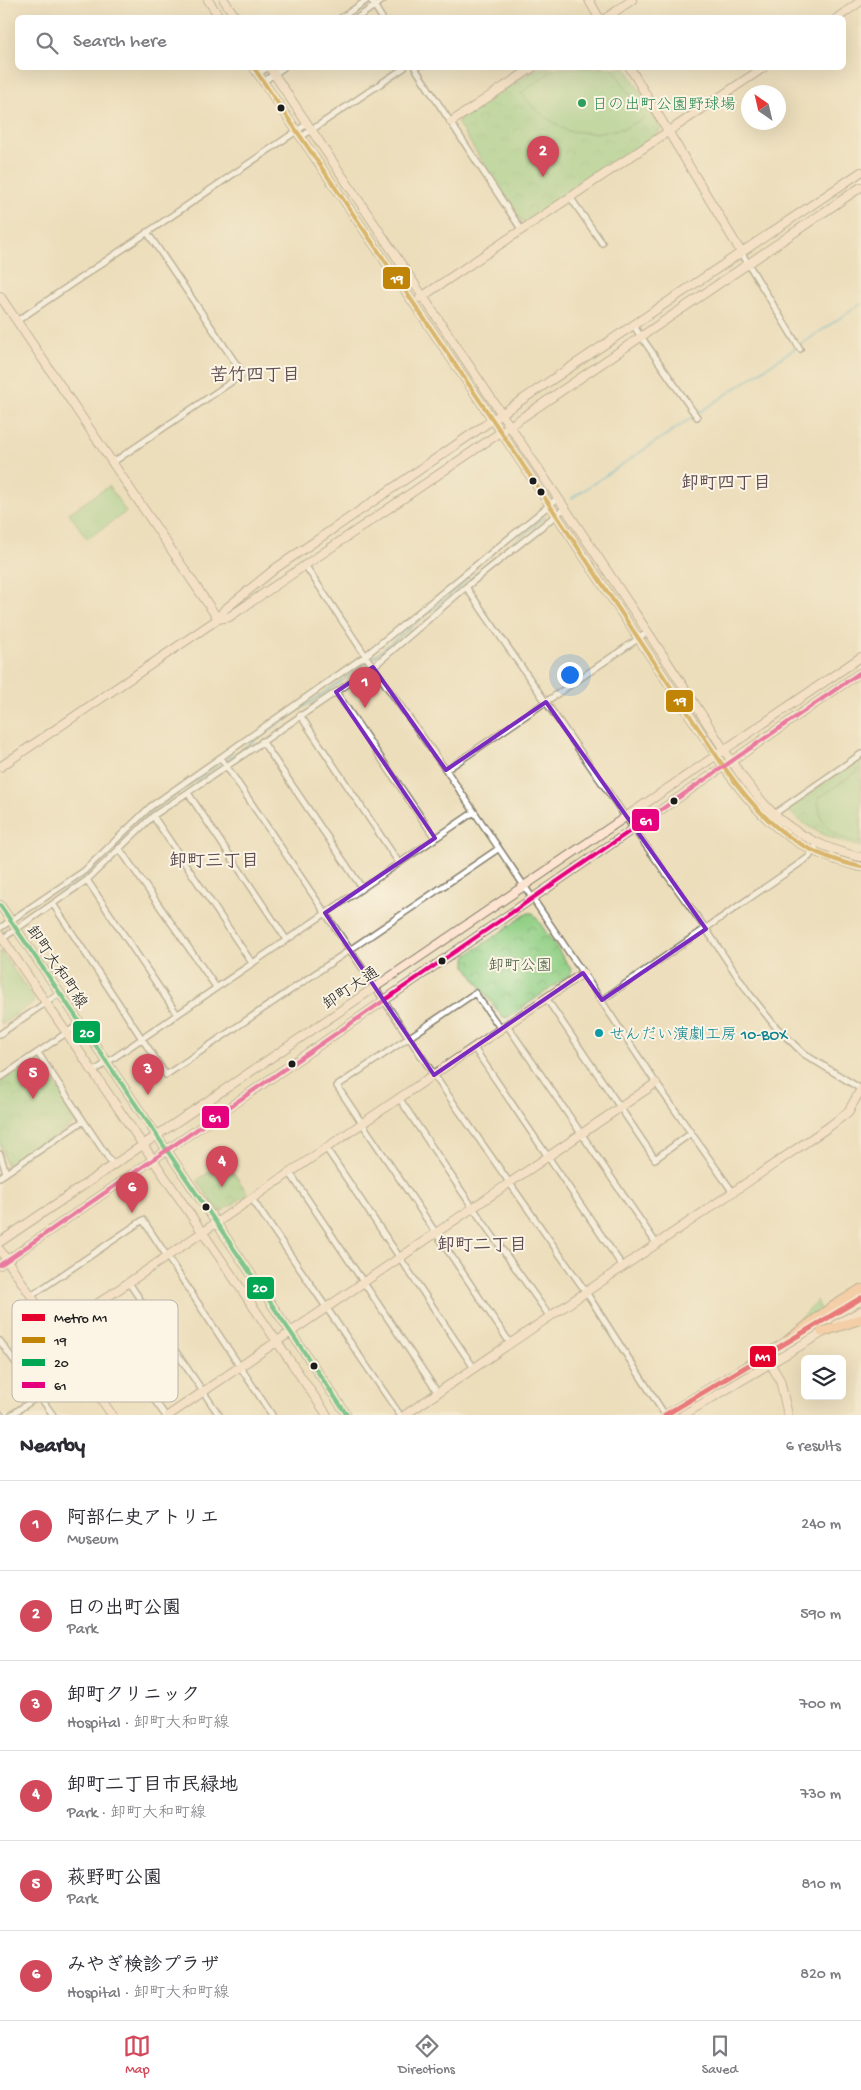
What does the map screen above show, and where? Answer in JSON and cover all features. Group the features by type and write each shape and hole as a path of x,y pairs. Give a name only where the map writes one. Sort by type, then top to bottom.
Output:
{"highway":[{"path":"788,1340 861,1289"},
{"path":"822,1332 861,1319"}],"street":[{"path":"208,0 218,15"},
{"path":"224,0 234,15"},
{"path":"345,15 367,0"},
{"path":"371,0 380,15"},
{"path":"362,15 383,0"},
{"path":"589,0 597,15"},
{"path":"610,15 632,0"},
{"path":"842,15 861,2"},
{"path":"270,70 256,71 501,432 724,767 762,816 795,841 814,852 861,867"},
{"path":"263,82 270,70"},
{"path":"270,70 759,798 774,814 800,834 861,857"},
{"path":"16,321 147,232 401,70"},
{"path":"416,70 521,229"},
{"path":"451,122 529,70"},
{"path":"631,70 800,349"},
{"path":"413,304 521,229 760,70"},
{"path":"218,620 224,610 276,568 861,172"},
{"path":"0,767 218,620 229,617 861,188"},
{"path":"570,197 602,243"},
{"path":"112,463 243,374 147,232"},
{"path":"0,296 218,620"},
{"path":"633,325 697,417"},
{"path":"0,928 84,871 150,807 366,657 558,498"},
{"path":"1,937 16,929 87,880 153,816 372,666 466,587 565,508"},
{"path":"305,565 372,666 446,770 602,1000 690,1134 732,1192"},
{"path":"405,1415 840,1119 848,1112 861,1089 804,1054 775,1026 748,992 706,929 466,587"},
{"path":"446,770 648,632"},
{"name":"卸町大通","path":"0,1242 861,657"},
{"path":"3,1262 861,672"},
{"path":"336,692 435,838"},
{"path":"300,716 398,863"},
{"path":"262,741 362,888"},
{"path":"774,814 861,754"},
{"path":"221,758 434,1075 511,1182 586,1292 665,1415 861,1297"},
{"path":"188,793 286,939"},
{"path":"93,1072 474,812"},
{"path":"153,816 252,963"},
{"path":"602,1000 810,857 818,842"},
{"path":"119,848 216,987"},
{"path":"53,904 166,1075 498,849"},
{"path":"87,880 177,1014"},
{"name":"卸町大和町線","path":"0,905 347,1415"},
{"name":"卸町大和町線","path":"1,937 327,1415"},
{"path":"104,1300 583,973"},
{"path":"0,1034 60,993"},
{"path":"510,1343 337,1086 475,993 504,1027 582,1133 656,1243"},
{"path":"546,998 655,1159 690,1134"},
{"path":"0,1078 80,1023"},
{"path":"474,1048 622,1267"},
{"path":"38,1053 113,1165"},
{"path":"158,1402 167,1415 656,1083"},
{"path":"399,1098 473,1208 550,1316"},
{"path":"0,1177 83,1121"},
{"path":"326,1148 474,1368"},
{"path":"0,1154 6,1173"},
{"path":"290,1173 362,1283 438,1393"},
{"path":"252,1199 400,1415"},
{"path":"31,1296 143,1220 272,1415"},
{"path":"0,1250 3,1262 34,1300"},
{"path":"129,1283 141,1300"},
{"path":"683,1415 822,1332 861,1311"},
{"path":"0,1341 12,1358"},
{"path":"178,1355 219,1415"},
{"path":"770,1363 780,1380 788,1415"},
{"path":"11,1415 29,1402"},
{"path":"44,1402 53,1415"},
{"path":"103,1402 112,1415"}],"highlighted area":[{"path":"373,667 446,770 546,702 706,929 602,1000 583,973 434,1075 325,913 435,838 336,692"}],"green space":[{"path":"534,70 627,70 661,127 659,133 526,223 521,221 458,124 458,120"},
{"name":"日の出町公園野球場","path":"553,70 614,70 644,118 625,128 594,133 567,131 538,112 521,93"},
{"path":"109,486 126,512 87,539 69,513"},
{"path":"861,758 861,847 821,833 803,823 787,809"},
{"path":"861,769 861,843 843,838 825,824 821,817 819,798"},
{"name":"卸町公園","path":"528,913 533,913 571,969 570,975 507,1018 502,1017 466,966 466,956"},
{"path":"0,950 34,999 33,1003 2,1024 0,1021"},
{"path":"33,1061 39,1061 76,1114 76,1122 12,1166 6,1164 0,1143 0,1083"},
{"path":"226,1161 248,1194 221,1212 217,1210 197,1180"},
{"path":"817,1300 821,1310 791,1332 790,1330"}],"waterway":[{"path":"354,15 369,5"},
{"path":"572,498 861,304"},
{"path":"30,913 86,876 153,810 362,667 545,517"}],"metro line":[{"name":"M1","path":"665,1415 861,1298"}],"transit line":[{"name":"19","path":"255,70 738,786 752,803 782,832 817,853 861,867"},
{"name":"61","path":"0,1265 861,672"},
{"name":"20","path":"0,905 347,1415"}],"place":[{"name":"日の出町公園野球場","path":"582,103"},
{"name":"日の出町公園","path":"543,177"},
{"name":"阿部仁史アトリエ","path":"365,708"},
{"name":"せんだい演劇工房 10-BOX","path":"599,1033"},
{"name":"卸町クリニック","path":"148,1095"},
{"name":"萩野町公園","path":"33,1099"},
{"name":"卸町二丁目市民緑地","path":"222,1187"},
{"name":"みやぎ検診プラザ","path":"132,1213"}],"district":[{"name":"苦竹四丁目","path":"255,374"},
{"name":"卸町四丁目","path":"726,482"},
{"name":"卸町三丁目","path":"214,860"},
{"name":"卸町二丁目","path":"482,1244"}]}
